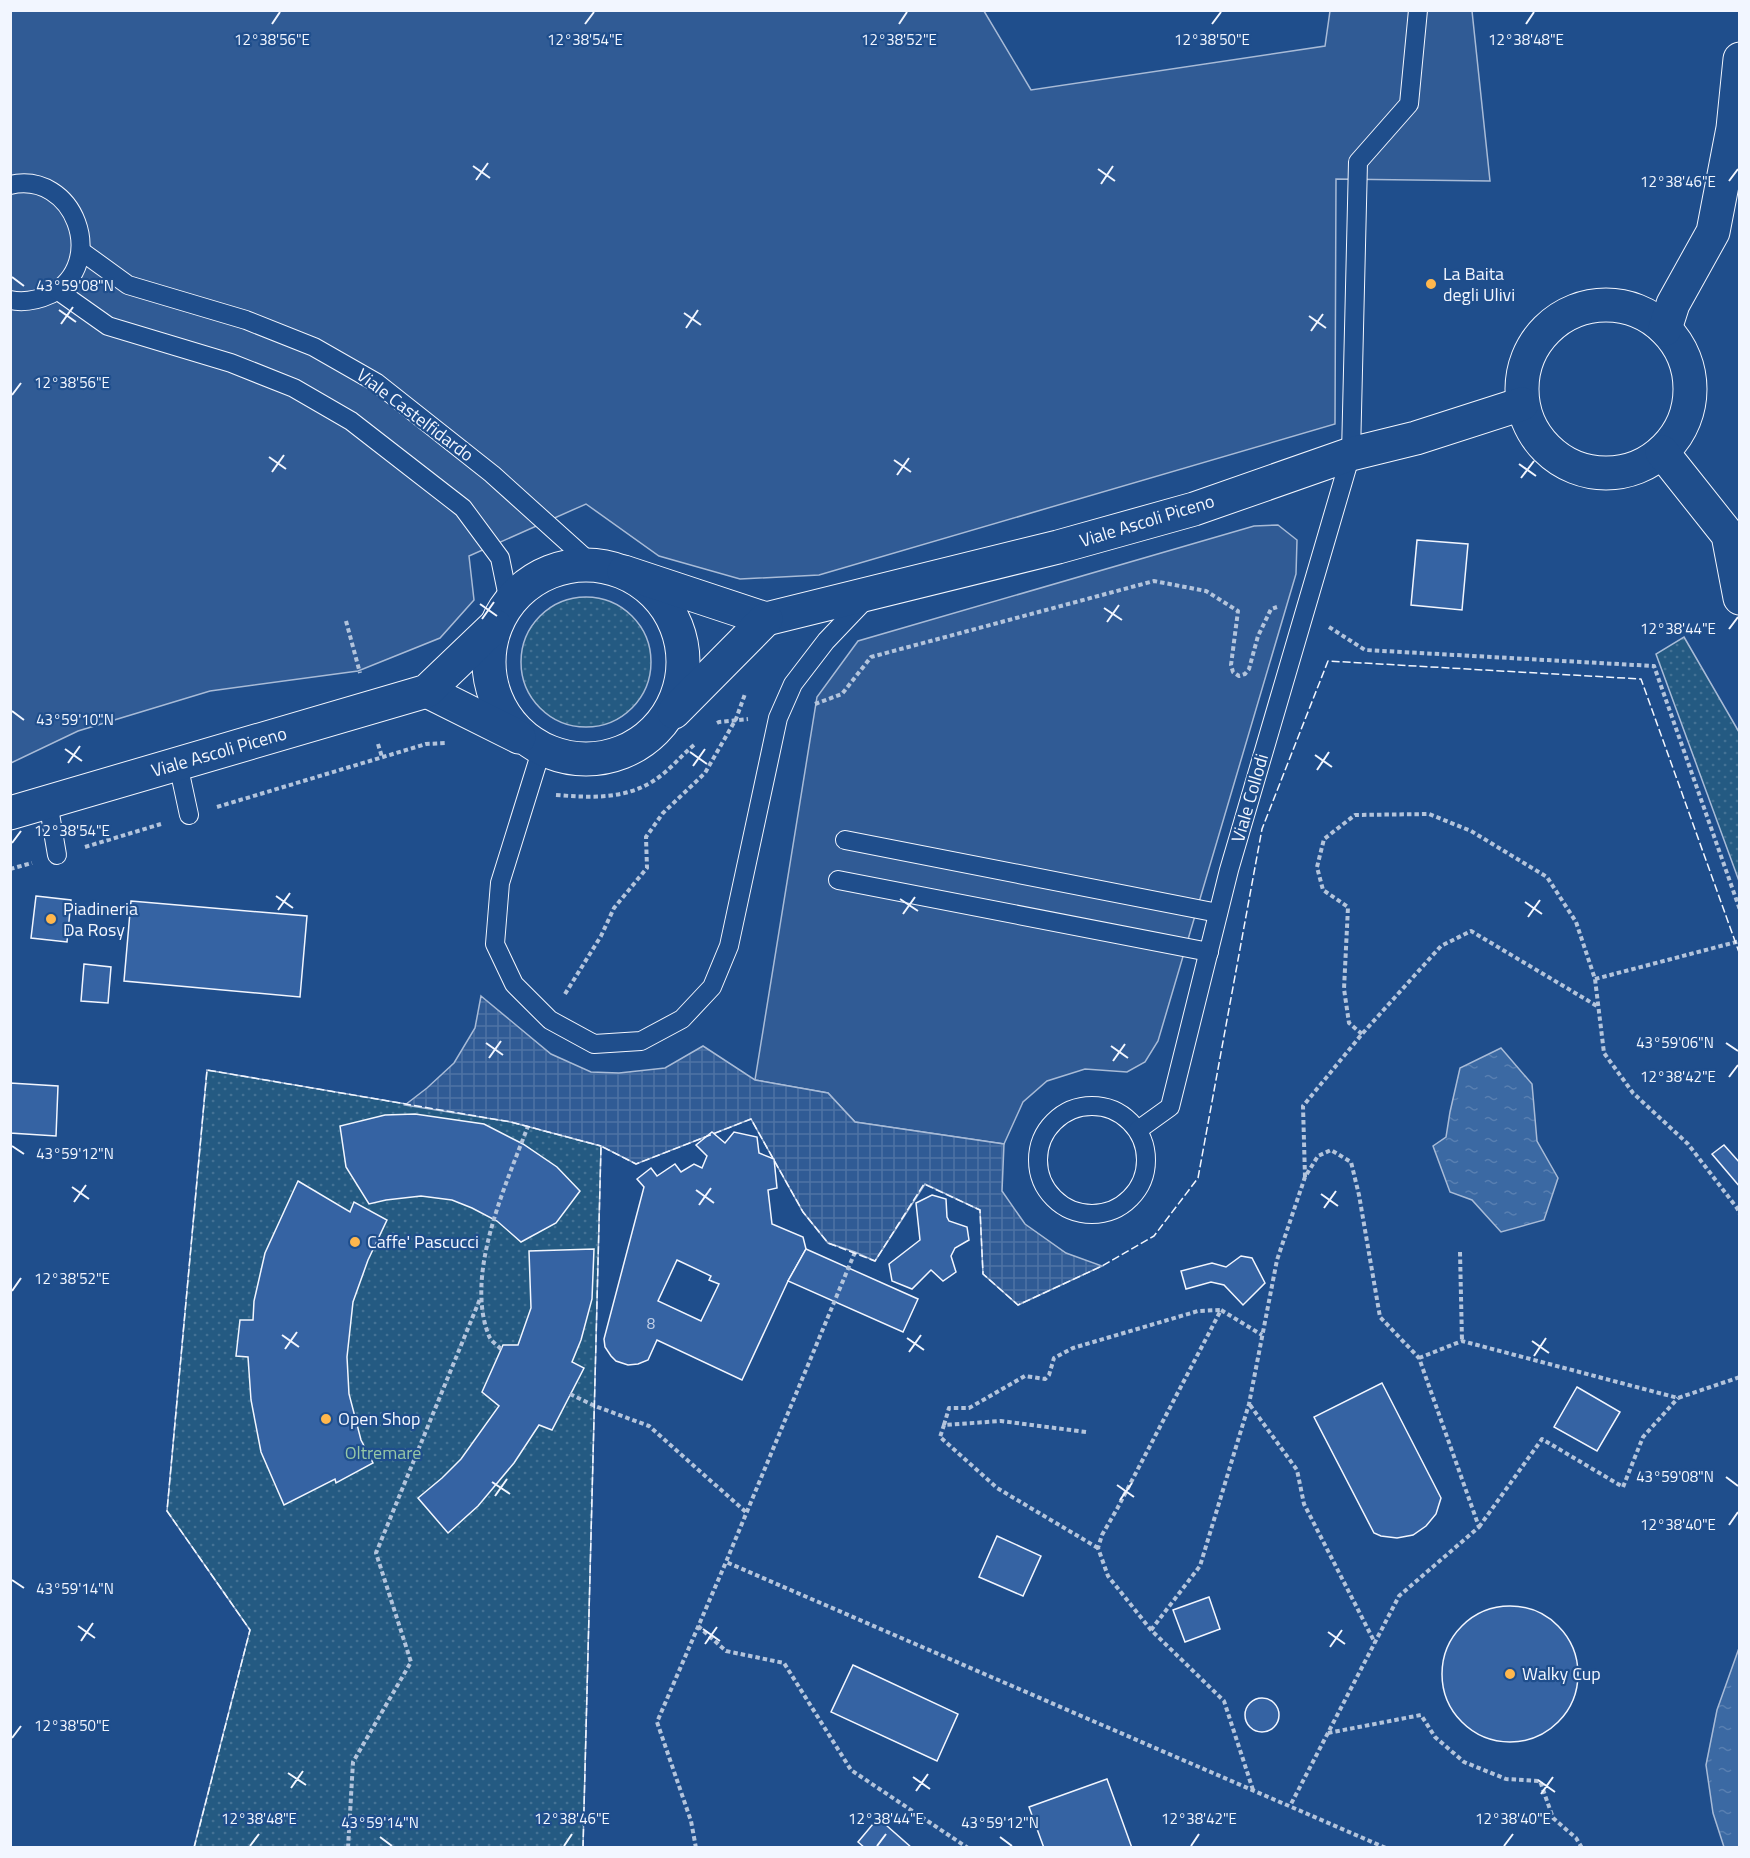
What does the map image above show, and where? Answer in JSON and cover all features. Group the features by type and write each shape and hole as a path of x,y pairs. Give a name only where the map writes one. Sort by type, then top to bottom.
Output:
{"street":[{"path":"1665,329 1673,304 1713,232 1733,128 1740,59"},
{"path":"1591,305 1617,305 1644,313 1665,329 1682,351 1690,378 1689,406 1680,431 1662,453 1641,466 1616,473 1590,472 1566,464 1546,448 1530,428 1522,404 1522,377 1529,352 1544,330 1566,314 1591,305"},
{"name":"Viale Ascoli Piceno","path":"765,619 1058,547 1194,509 1351,453 1416,438 1522,404"},
{"path":"1662,453 1728,535 1740,598"},
{"path":"427,691 542,748 572,758 603,758 633,747 658,728 765,619 609,569 569,566 546,573 526,585 502,614 488,655 490,683 501,709 518,732 542,748"},
{"path":"609,569 650,589 670,613 681,642 683,673 675,702 658,728"},
{"name":"Viale Ascoli Piceno","path":"10,813 427,691 502,614"}],"lane":[{"name":"Viale Collodi","path":"1138,1130 1170,1107 1229,870 1351,453 1358,162 1409,104 1418,10"},
{"path":"10,185 30,184 45,188 58,196 69,207 77,221 81,236 81,251 76,266 57,290 44,297 28,301 10,300"},
{"name":"Viale Castelfidardo","path":"81,251 128,285 246,320 314,347 377,383 609,569"},
{"path":"57,290 108,326 231,363 294,388 351,421 462,508 500,558 502,614"},
{"path":"542,748 500,883 495,944 514,984 550,1020 594,1044 641,1041 682,1019 712,987 729,946 778,718 800,675 826,641 872,593"},
{"path":"178,764 189,815"},
{"path":"48,802 57,855"},
{"path":"845,840 1218,913"},
{"path":"838,880 1209,952"},
{"path":"1095,1106 1112,1109 1138,1130 1145,1147 1146,1166 1141,1184 1130,1199 1114,1210 1095,1213 1077,1211 1060,1203 1047,1189 1040,1174 1038,1157 1041,1140 1050,1125 1062,1114 1078,1107 1095,1106"}],"path":[{"path":"550,1020 601,936 614,908 647,868 646,837 663,813 705,773 736,719 746,692 743,642"},
{"path":"710,729 719,722 736,719 778,718"},
{"path":"529,789 552,795 595,798 633,792 662,775 702,737"},
{"path":"10,869 426,744 455,743"},
{"path":"1362,1034 1349,1023 1344,989 1348,907 1323,890 1317,867 1324,839 1355,815 1429,814 1472,831 1547,877 1576,922 1595,979 1604,1053 1633,1093 1688,1144 1740,1214"},
{"path":"1305,1177 1303,1106 1362,1034 1441,946 1471,931 1598,1006"},
{"path":"1595,979 1740,941"},
{"path":"348,1848 353,1762 411,1662 376,1553 480,1299 484,1258 502,1193 528,1126"},
{"path":"1151,1630 1200,1566 1249,1404 1277,1260 1305,1177 1318,1156 1331,1150 1351,1162 1380,1317 1419,1358 1479,1527"},
{"path":"696,1848 691,1821 657,1722 855,1252"},
{"path":"1460,1252 1462,1341"},
{"path":"480,1299 489,1338 501,1349"},
{"path":"1098,1548 997,1488 940,1437 949,1408 969,1408 1025,1376 1045,1379 1049,1375 1054,1358 1073,1348 1198,1311 1221,1310 1262,1335"},
{"path":"1221,1310 1102,1534 1098,1548 1108,1576 1151,1630 1224,1701 1254,1791"},
{"path":"1419,1358 1462,1341 1678,1398"},
{"path":"1290,1806 1399,1596 1479,1527 1542,1439 1623,1487 1643,1437 1678,1398 1740,1377"},
{"path":"570,1394 649,1426 747,1513"},
{"path":"1249,1404 1297,1470 1304,1504 1375,1643"},
{"path":"944,1425 961,1422 1001,1421 1086,1432"},
{"path":"726,1562 1386,1848"},
{"path":"698,1626 726,1651 784,1663 851,1770 968,1848"},
{"path":"1328,1733 1421,1715 1435,1737 1464,1762 1506,1779 1540,1781 1553,1818 1576,1838 1582,1848"}],"green space":[{"path":"586,597 611,602 632,616 646,637 651,662 646,687 632,708 611,722 586,727 561,722 540,708 526,687 521,662 526,637 540,616 561,602"},
{"path":"1684,637 1739,732 1739,881 1656,654"},
{"name":"Oltremare","path":"207,1070 511,1122 601,1146 583,1847 194,1847 250,1630 167,1511"}],"shaded area":[{"path":"11,11 984,11 1031,90 1325,46 1330,11 1472,11 1490,181 1336,179 1335,424 819,575 740,579 659,556 586,504 469,556 474,600 440,638 358,671 210,691 78,731 11,763"},
{"path":"1278,525 1297,540 1296,574 1158,1041 1145,1062 1127,1072 1085,1069 1047,1081 1023,1102 1004,1144 855,1122 828,1093 755,1080 817,697 858,641 1254,526"},
{"path":"481,996 551,1054 591,1072 619,1073 665,1068 703,1046 755,1080 828,1093 855,1122 1004,1144 1002,1191 1025,1224 1066,1253 1102,1266 1018,1305 983,1274 980,1210 925,1184 875,1261 828,1243 803,1212 751,1119 636,1164 601,1146 511,1122 405,1105 454,1063 475,1028"}],"water":[{"path":"1501,1048 1532,1084 1537,1141 1558,1178 1544,1220 1501,1232 1472,1200 1450,1192 1433,1146 1446,1137 1460,1068"},
{"path":"1739,1648 1739,1847 1724,1847 1713,1813 1706,1765 1717,1710"}],"building":[{"path":"1417,540 1468,544 1462,610 1411,605"},
{"name":"Piadineria Da Rosy","path":"36,896 71,900 67,942 31,938"},
{"path":"131,901 307,916 300,997 124,981"},
{"path":"84,964 111,967 108,1003 81,1001"},
{"path":"10,1083 58,1086 56,1136 10,1133"},
{"path":"415,1114 484,1124 523,1144 557,1167 580,1191 556,1223 521,1242 497,1221 452,1200 421,1196 369,1204 346,1167 340,1126 385,1115"},
{"path":"712,1132 725,1143 734,1132 757,1137 759,1153 774,1159 777,1188 768,1190 772,1224 803,1237 806,1249 788,1281 742,1380 657,1340 648,1360 638,1364 628,1365 616,1361 605,1347 604,1339 644,1187 637,1179 651,1168 657,1176 675,1164 681,1172 694,1164 702,1168 707,1156 696,1145","holes":["677,1260 711,1276 709,1280 719,1284 701,1321 658,1301"]},
{"path":"1724,1145 1740,1163 1740,1187 1712,1154"},
{"path":"298,1181 350,1212 354,1202 387,1220 368,1260 353,1302 347,1357 349,1394 361,1440 373,1463 336,1483 335,1479 284,1505 261,1452 251,1400 248,1357 236,1356 240,1320 253,1320 254,1301 265,1253"},
{"path":"932,1195 946,1199 949,1221 967,1227 969,1240 955,1248 951,1256 956,1272 943,1281 931,1270 912,1289 892,1281 889,1264 920,1240 916,1203"},
{"path":"594,1249 592,1299 581,1340 572,1362 584,1368 552,1430 539,1425 514,1463 478,1506 448,1533 418,1498 461,1459 499,1406 482,1392 503,1345 518,1345 531,1308 529,1251"},
{"path":"806,1249 918,1299 903,1332 788,1281"},
{"path":"1241,1256 1252,1258 1265,1283 1243,1305 1224,1285 1211,1282 1186,1289 1181,1271 1212,1263 1226,1267"},
{"path":"1382,1383 1441,1498 1436,1514 1426,1526 1413,1535 1397,1538 1374,1533 1314,1417"},
{"path":"1577,1387 1620,1412 1597,1451 1554,1427"},
{"path":"997,1536 1041,1556 1023,1596 979,1577"},
{"path":"1209,1597 1220,1629 1185,1642 1173,1610"},
{"name":"Walky Cup","path":"1510,1606 1536,1611 1558,1626 1573,1648 1578,1674 1573,1700 1558,1722 1536,1737 1510,1742 1484,1737 1462,1722 1447,1700 1442,1674 1447,1648 1462,1626 1484,1611"},
{"path":"853,1665 958,1714 937,1761 831,1712"},
{"path":"1262,1698 1274,1703 1279,1715 1274,1727 1262,1732 1250,1727 1245,1715 1250,1703"},
{"path":"1107,1779 1132,1848 1044,1848 1029,1807"},
{"path":"878,1818 912,1848 865,1848 858,1842"}],"fence":[{"path":"583,1848 601,1146 636,1164 751,1119 803,1212 828,1243 875,1261 924,1184 980,1210 983,1274 1018,1305 1102,1266 1154,1236 1198,1178 1262,829 1328,661 1641,679 1740,955"},
{"path":"194,1848 250,1630 167,1511 207,1070 511,1122 601,1146"}],"place":[{"name":"La Baita degli Ulivi","path":"1431,284"},
{"name":"Piadineria Da Rosy","path":"51,919"},
{"name":"Caffe' Pascucci","path":"355,1242"},
{"name":"Open Shop","path":"326,1419"},
{"name":"Walky Cup","path":"1510,1674"}]}
